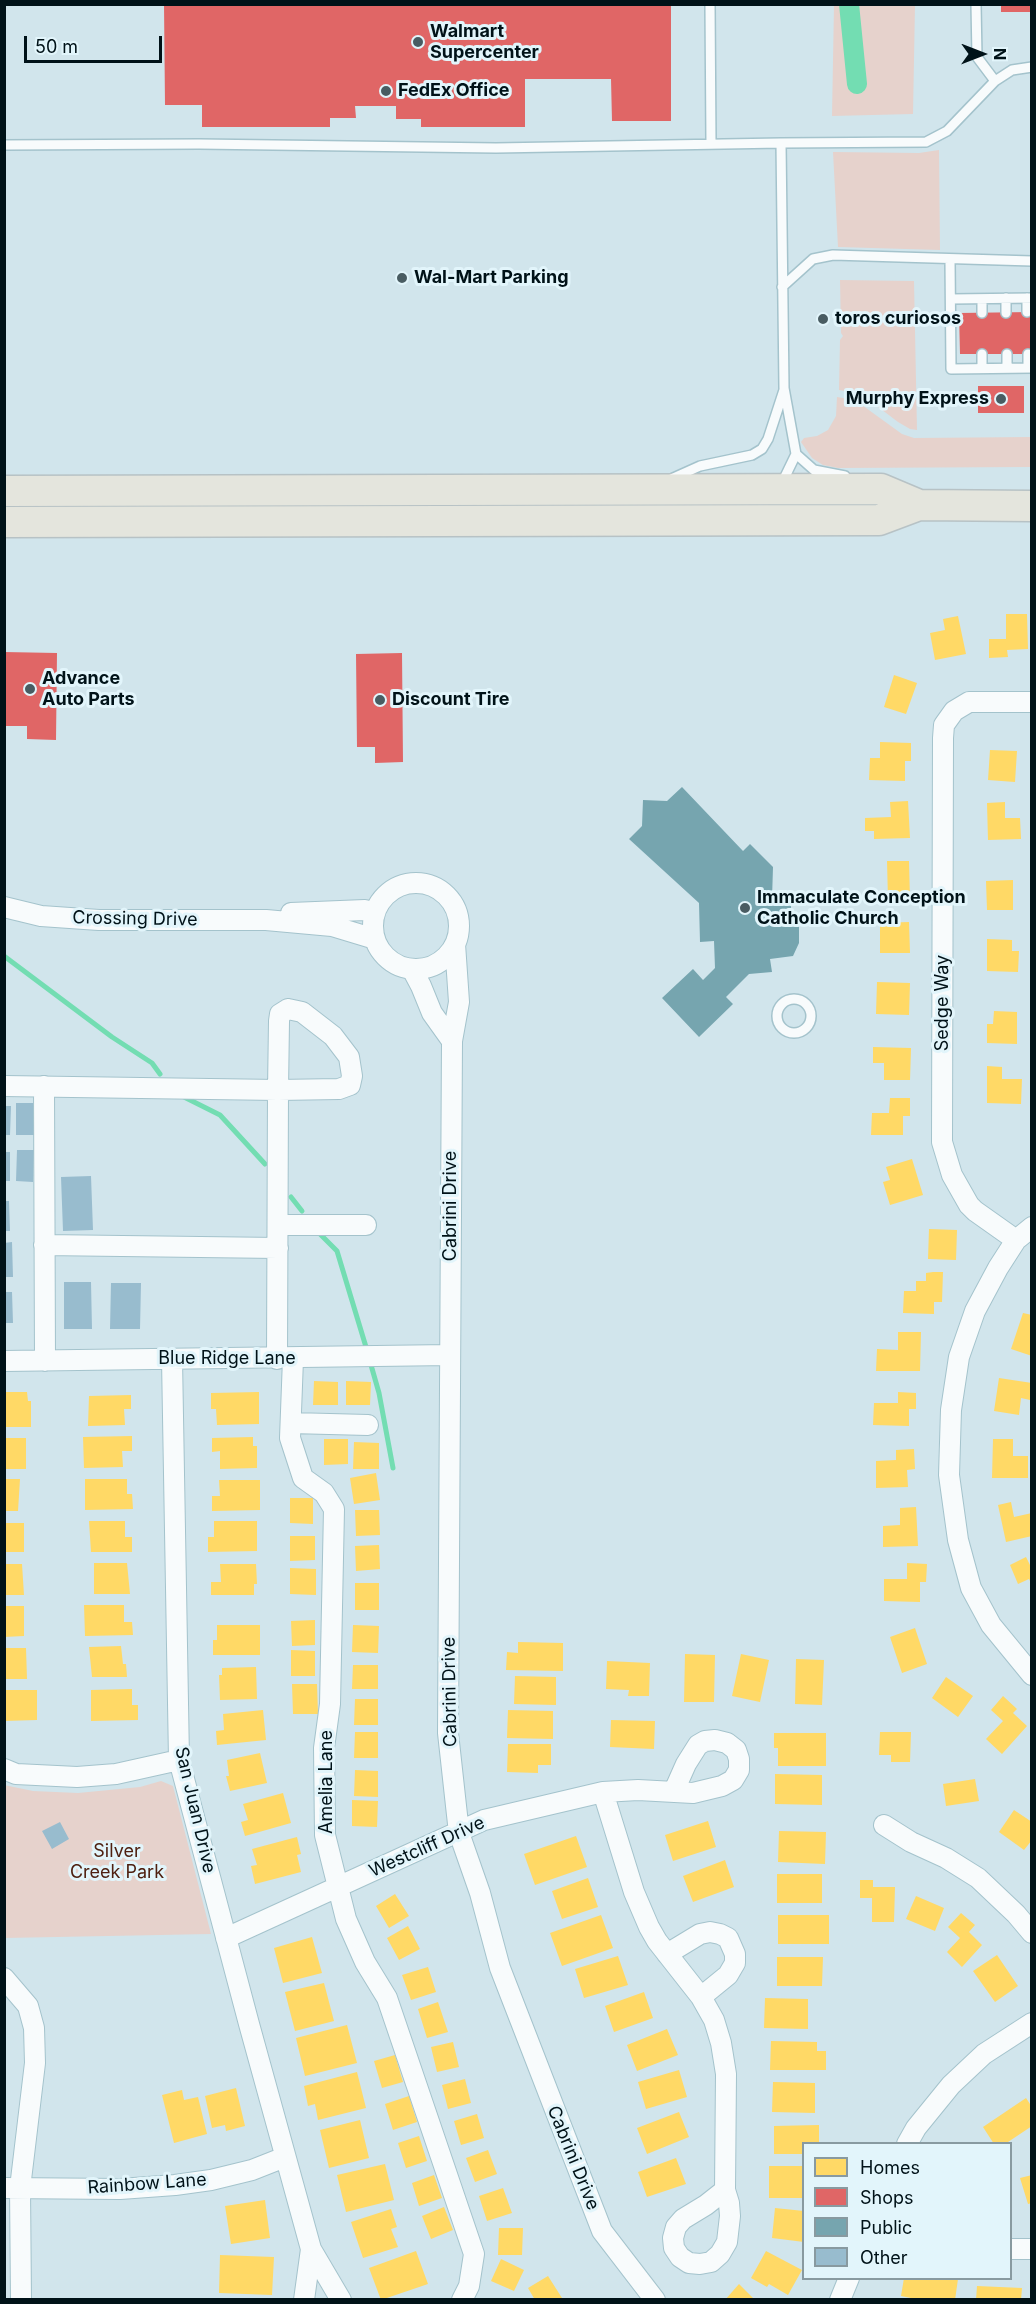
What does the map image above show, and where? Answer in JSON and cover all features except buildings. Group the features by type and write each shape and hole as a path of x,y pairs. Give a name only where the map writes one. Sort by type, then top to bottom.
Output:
{"main road":[{"path":"4,491 650,489 772,494 881,489 920,505"},
{"path":"4,522 736,516 879,520 920,505 1032,506"}],"street":[{"name":"Sedge Way","path":"1016,1240 969,1205 952,1175 942,1142 943,738 945,725 954,711 969,702 1032,702"},
{"path":"416,883 429,885 447,897 458,916 459,930 455,944 448,955 438,963 425,968 412,969 399,966 389,960 380,950 375,939 373,926 375,913 381,901 391,891 402,885 416,883"},
{"name":"Crossing Drive","path":"4,907 41,916 99,920 266,920 332,926 375,939"},
{"name":"Crossing Drive","path":"266,920 286,913 365,910 375,913"},
{"name":"Cabrini Drive","path":"455,944 459,1002 452,1041 448,1733 459,1833 480,1893 500,1968 602,2231 655,2300"},
{"path":"412,969 432,1013 452,1041"},
{"name":"Amelia Lane","path":"278,1090 339,1089 350,1085 352,1076 349,1057 333,1036 314,1019 288,1009 280,1014 278,1090 278,1248 291,1423 290,1438 303,1478 324,1493 334,1509 330,1704 324,1748 325,1835 346,1919 360,1952 387,1998 474,2254 469,2286 462,2300"},
{"path":"4,1086 278,1090"},
{"path":"44,1086 45,1361"},
{"path":"278,1225 366,1225"},
{"path":"1032,1227 1016,1240 998,1269 975,1311 959,1357 951,1410 949,1475 958,1540 971,1587 991,1624 1032,1675"},
{"path":"44,1245 278,1248"},
{"name":"Blue Ridge Lane","path":"4,1361 450,1355"},
{"name":"San Juan Drive","path":"172,1359 179,1760 311,2248 341,2300"},
{"path":"291,1423 368,1425"},
{"path":"4,1769 16,1773 77,1777 116,1773 179,1760"},
{"name":"Westcliff Drive","path":"226,1938 484,1820 603,1792 674,1791"},
{"path":"603,1792 634,1892 649,1927 701,1997 714,2020 726,2074 725,2190"},
{"path":"884,1825 978,1878 1016,1914 1032,1934"},
{"path":"667,1954 700,1934 710,1932 728,1938 735,1954 735,1963 728,1975 701,1997"},
{"path":"4,1978 28,2006 34,2028 35,2063 12,2188 21,2300"},
{"path":"909,2142 916,2128 951,2085 984,2054 1032,2023"},
{"name":"Rainbow Lane","path":"12,2188 120,2189 175,2185 211,2180 252,2170 285,2157"},
{"name":"San Juan Drive","path":"304,2300 311,2248"},
{"path":"1012,2249 1032,2249"},
{"path":"840,2300 848,2280"}],"lane":[{"path":"710,4 711,144"},
{"path":"976,4 976,57 994,81"},
{"path":"4,145 199,144 496,148 926,142 947,131 994,81 1012,70 1032,67"},
{"path":"781,143 784,388 796,454 814,470 853,478 881,489"},
{"path":"782,287 807,263 833,255 1032,261"},
{"path":"950,260 951,369 1030,368 1028,354"},
{"path":"1006,298 1006,313"},
{"path":"951,299 1030,298 1027,312"},
{"path":"982,299 982,313"},
{"path":"982,354 982,368"},
{"path":"1007,354 1007,368"},
{"path":"650,489 700,466 752,455 762,449 768,439 784,388"},
{"path":"772,494 796,454"}],"green space":[{"path":"834,5 915,5 913,114 832,116"},
{"path":"939,150 940,250 838,247 833,152 919,153"},
{"path":"840,280 914,281 917,430 898,422 865,397 839,390 840,340 843,336 841,333"},
{"path":"837,397 855,400 902,434 914,438 1031,437 1031,467 838,468 823,465 812,458 801,442 804,438 817,436 828,430 836,416"},
{"name":"Silver Creek Park","path":"161,1781 173,1786 211,1934 5,1938 4,1785 33,1791 78,1793 140,1787"}],"waterway":[{"path":"849,4 857,84"},
{"path":"4,956 112,1037 152,1063 160,1074"},
{"path":"182,1096 220,1115 265,1164"},
{"path":"291,1197 302,1211"},
{"path":"319,1233 337,1251 366,1347"},
{"path":"371,1365 379,1393 393,1468"}],"place":[{"name":"Walmart Supercenter","path":"418,42"},
{"name":"FedEx Office","path":"386,91"},
{"name":"Wal-Mart Parking","path":"402,278"},
{"name":"toros curiosos","path":"823,319"},
{"name":"Murphy Express","path":"1001,399"},
{"name":"Advance Auto Parts","path":"30,689"},
{"name":"Discount Tire","path":"380,700"},
{"name":"Immaculate Conception Catholic Church","path":"745,908"}]}
